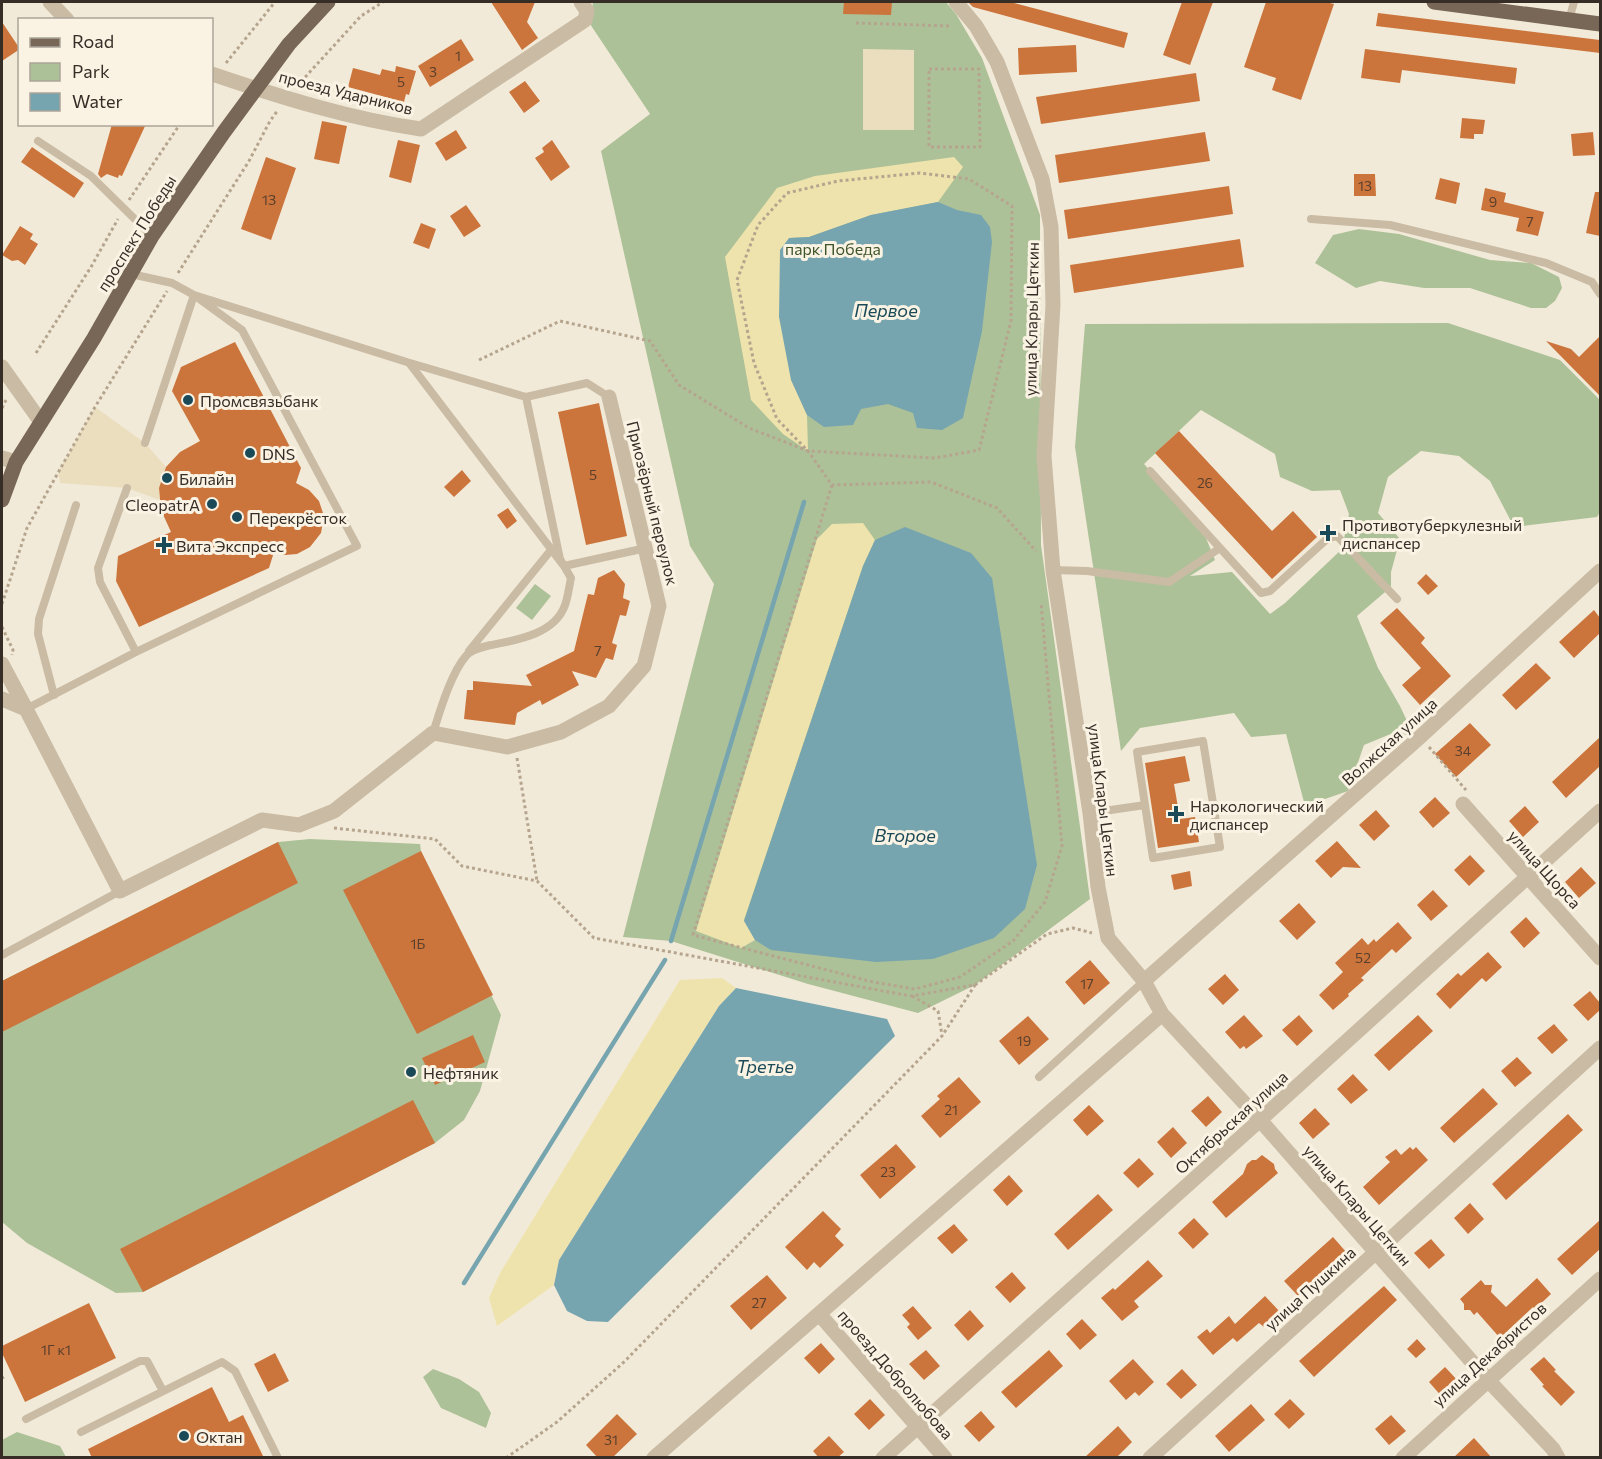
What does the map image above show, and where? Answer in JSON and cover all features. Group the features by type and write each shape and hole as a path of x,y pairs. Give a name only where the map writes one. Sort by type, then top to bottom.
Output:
{"main road":[{"name":"проспект Победы","path":"2,499 9,460 41,422 152,236 289,44 328,2"},
{"path":"1434,2 1600,24"}],"street":[{"path":"50,2 65,18"},
{"name":"проезд Ударников","path":"213,75 257,89 391,124 421,129 585,20 587,11 580,2"},
{"name":"улица Клары Цеткин","path":"956,2 976,26 997,62 1042,180 1051,227 1053,305 1044,456 1053,570 1090,813 1098,887 1108,938 1144,981 1162,1014 1260,1120 1487,1379 1553,1449 1558,1458"},
{"path":"2,367 41,422"},
{"name":"Приозёрный переулок","path":"433,733 507,747 561,732 609,706 644,666 659,606 609,397"},
{"name":"Волжская улица","path":"1144,981 1420,738 1600,571"},
{"path":"2,664 120,891 262,820 299,825 334,811 433,733"},
{"path":"2,699 26,709"},
{"name":"улица Щорса","path":"1463,804 1600,958"},
{"name":"Октябрьская улица","path":"883,1458 1600,811"},
{"path":"654,1458 1162,1014"},
{"name":"улица Пушкина","path":"1150,1458 1600,1048"},
{"name":"улица Декабристов","path":"1403,1458 1487,1379 1600,1279"},
{"name":"проезд Добролюбова","path":"820,1315 945,1458"}],"lane":[{"path":"1569,20 1574,2"},
{"path":"38,141 91,176 152,236"},
{"path":"1311,219 1390,225 1546,263 1592,282 1600,294"},
{"path":"26,709 136,652 357,546 242,330 194,295 172,283 131,274"},
{"path":"194,295 526,397 587,383 609,397"},
{"path":"145,443 194,295"},
{"path":"410,363 564,566"},
{"path":"467,654 481,647 527,636 545,629 556,620 565,607 571,578 560,559 526,397"},
{"path":"1150,471 1261,593 1270,591 1328,538 1337,536 1397,599"},
{"path":"127,488 98,568 100,582 136,652"},
{"path":"54,695 38,634 39,619 76,505"},
{"path":"564,566 646,548"},
{"path":"1053,570 1087,571 1169,582 1220,548"},
{"path":"433,733 446,692 467,654 551,549"},
{"path":"1203,741 1220,847 1153,858 1145,805 1137,752 1203,741"},
{"path":"1090,813 1145,805"},
{"path":"2,955 120,891"},
{"path":"1039,1077 1144,981"},
{"path":"26,1419 140,1361 147,1361 164,1391"},
{"path":"81,1432 222,1362 235,1371 278,1458"}],"path":[{"path":"213,75 275,2"},
{"path":"856,23 950,26"},
{"path":"929,69 979,69 980,147 930,147 929,69"},
{"path":"36,353 91,267 123,208 179,126"},
{"path":"479,360 560,321 650,341 679,385 749,428 808,451 935,458 979,450 1011,321 1012,206 969,179 921,173 838,182 787,193 758,225 737,280 754,363 777,419 808,451 832,485"},
{"path":"2,408 6,400"},
{"path":"832,485 931,482 997,508 1036,550 1037,561"},
{"path":"832,485 693,935 873,982 915,988 960,977 1013,941 1045,902 1062,846 1040,595"},
{"path":"1420,738 1471,796 1463,804"},
{"path":"515,745 537,881"},
{"path":"333,828 435,839 462,866 537,881 594,938 910,996 938,1011 942,1036"},
{"path":"506,1458 557,1422 625,1361 942,1036 975,985 1047,934 1072,928 1108,938"},
{"path":"910,996 975,985"}],"green space":[{"name":"парк Победa","path":"593,2 946,2 956,14 982,58 1040,215 1041,545 1090,899 975,985 918,1013 808,984 671,941 623,937 714,584 690,546 601,151 650,114 590,24"},
{"path":"1359,229 1399,234 1490,260 1531,263 1559,277 1562,288 1555,301 1546,308 1531,308 1470,288 1424,288 1380,281 1356,288 1315,263 1333,235"},
{"name":"Противотуберкулезный диспансер","path":"1448,323 1560,360 1600,400 1600,512 1597,517 1514,527 1490,481 1459,456 1421,451 1388,477 1378,513 1400,539 1391,572 1391,587 1357,616 1378,668 1414,736 1393,733 1364,745 1348,791 1305,806 1286,734 1251,737 1234,713 1140,728 1121,751 1075,447 1085,324","holes":["1201,410 1275,454 1280,477 1312,491 1340,490 1349,514 1342,549 1285,603 1270,614 1232,572 1190,576 1215,560 1201,526 1144,464"]},
{"path":"535,584 551,596 532,620 516,608"},
{"name":"Нефтяник","path":"310,839 420,844 421,851 501,1015 480,1091 464,1120 435,1143 143,1292 116,1293 27,1243 2,1222 2,981 278,842"},
{"path":"433,1369 459,1379 479,1392 491,1413 486,1428 441,1408 423,1377"},
{"path":"17,1432 60,1446 66,1457 2,1457 2,1440"}],"sand":[{"path":"954,157 963,167 938,202 871,215 809,237 789,238 791,379 807,415 808,451 783,434 751,400 725,257 777,188 815,176"},
{"path":"863,523 875,540 863,566 744,920 755,940 741,948 696,931 817,539 832,524"},
{"path":"722,978 736,988 719,1006 559,1260 554,1285 497,1326 489,1298 500,1273 680,980"}],"shaded area":[{"path":"863,49 914,50 914,130 863,130"},
{"path":"95,407 145,443 166,467 159,488 160,500 127,488 60,483 58,472"}],"water":[{"name":"Первое","path":"938,202 957,210 981,215 990,227 992,242 982,331 963,418 942,430 917,428 913,413 888,404 861,409 853,425 824,427 807,415 791,380 779,317 780,250 789,238 809,237 871,215"},
{"name":"Второе","path":"905,527 971,553 992,578 1037,865 1025,909 994,938 933,959 876,962 771,950 755,940 744,921 863,566 875,540"},
{"name":"Третье","path":"736,988 887,1019 895,1036 608,1322 587,1321 567,1311 554,1285 559,1260 719,1006"}],"building":[{"path":"491,2 535,2 527,22 538,38 522,50"},
{"path":"844,2 892,2 891,15 843,14"},
{"path":"968,2 1010,2 1128,33 1124,48 973,7"},
{"path":"1182,2 1213,2 1190,65 1163,55"},
{"path":"1266,2 1334,4 1301,100 1272,90 1276,78 1244,67"},
{"path":"1378,13 1600,40 1600,53 1376,26"},
{"path":"2,22 18,46 18,50 2,61"},
{"path":"461,39 474,60 430,87 418,66"},
{"path":"1076,45 1077,72 1019,75 1018,48"},
{"path":"1365,49 1517,68 1515,84 1402,70 1400,83 1361,78"},
{"path":"396,66 416,71 409,95 406,94 404,102 348,87 353,68 380,75 382,69 395,72"},
{"path":"1196,73 1200,101 1041,124 1036,97"},
{"path":"525,81 540,101 524,113 509,92"},
{"path":"1462,118 1485,120 1483,134 1474,134 1474,139 1460,138"},
{"path":"322,121 347,126 339,164 314,159"},
{"path":"111,126 145,126 122,176 119,175 118,178 107,174 101,178 98,174"},
{"path":"456,130 467,148 446,161 435,143"},
{"path":"1205,132 1210,161 1059,183 1055,155"},
{"path":"1593,132 1595,155 1573,156 1571,134"},
{"path":"398,140 420,145 411,183 389,177"},
{"path":"552,140 570,167 551,181 535,158 544,152 542,148"},
{"path":"32,147 84,183 74,198 21,162"},
{"path":"266,157 296,168 271,240 241,229"},
{"path":"1354,174 1375,174 1376,196 1354,196"},
{"path":"1440,178 1460,183 1456,204 1435,199"},
{"path":"1229,186 1233,214 1068,239 1064,210"},
{"path":"1485,188 1506,193 1504,202 1544,212 1538,236 1516,231 1519,218 1481,210"},
{"path":"1595,192 1600,192 1600,236 1586,233"},
{"path":"466,205 481,226 464,237 450,216"},
{"path":"421,223 436,229 429,249 413,243"},
{"path":"20,226 33,234 30,239 38,244 25,265 2,255"},
{"path":"1240,239 1244,267 1074,293 1070,265"},
{"path":"1600,336 1600,396 1546,341 1571,349 1579,357"},
{"path":"235,342 301,468 296,483 309,490 319,501 324,516 321,533 310,547 297,554 285,555 274,552 269,568 139,627 116,581 118,556 171,532 161,510 159,488 166,467 180,452 200,441 172,391 181,367"},
{"path":"599,403 627,536 586,545 558,412"},
{"path":"1179,431 1272,531 1293,511 1317,537 1272,579 1155,453"},
{"path":"462,470 471,481 454,497 444,487"},
{"path":"508,508 517,521 507,529 497,515"},
{"path":"614,570 625,584 623,598 630,601 626,616 620,615 612,643 617,645 613,660 606,658 596,678 572,671 579,685 542,705 540,700 517,713 515,725 464,719 467,690 473,690 473,681 532,686 526,675 574,651 588,594 594,595 598,578"},
{"path":"1426,574 1438,586 1428,595 1417,583"},
{"path":"1397,608 1425,638 1421,643 1451,676 1420,705 1402,685 1421,668 1380,623"},
{"path":"1594,610 1600,618 1600,633 1574,658 1559,642"},
{"path":"1536,663 1551,678 1516,710 1502,695"},
{"path":"1470,723 1491,745 1456,777 1435,754"},
{"path":"1600,737 1600,766 1566,798 1552,782"},
{"path":"1185,756 1190,781 1174,784 1180,819 1195,817 1199,842 1158,848 1145,763"},
{"path":"1435,797 1450,813 1433,828 1419,812"},
{"path":"1525,806 1539,822 1523,837 1509,821"},
{"path":"1376,810 1390,826 1374,841 1359,825"},
{"path":"1337,841 1361,868 1343,867 1331,878 1315,861"},
{"path":"278,842 298,883 2,1032 2,981"},
{"path":"421,851 493,995 417,1034 343,890"},
{"path":"1470,855 1485,871 1469,886 1454,870"},
{"path":"1581,867 1596,883 1579,898 1565,882"},
{"path":"1190,871 1192,886 1174,890 1171,875"},
{"path":"1433,890 1448,906 1431,921 1417,905"},
{"path":"1299,903 1316,922 1297,940 1279,921"},
{"path":"1526,917 1540,933 1524,948 1510,932"},
{"path":"1398,922 1412,938 1396,953 1392,949 1361,978 1364,980 1333,1010 1319,995 1343,972 1335,963 1362,938 1368,945 1374,939 1376,942"},
{"path":"1488,952 1502,967 1486,982 1482,978 1450,1009 1436,994 1458,973 1461,976"},
{"path":"1090,960 1110,983 1084,1005 1065,982"},
{"path":"1225,974 1239,990 1223,1005 1208,989"},
{"path":"1590,991 1600,1003 1600,1010 1588,1021 1573,1005"},
{"path":"1244,1015 1263,1036 1246,1049 1244,1046 1240,1049 1225,1032"},
{"path":"1299,1015 1313,1031 1297,1046 1282,1030"},
{"path":"1418,1015 1433,1031 1389,1071 1374,1055"},
{"path":"1028,1016 1049,1039 1019,1065 999,1041"},
{"path":"1554,1024 1568,1040 1552,1054 1537,1038"},
{"path":"473,1035 485,1062 435,1085 422,1058"},
{"path":"1517,1057 1532,1073 1515,1087 1501,1071"},
{"path":"1353,1074 1368,1090 1351,1104 1337,1089"},
{"path":"959,1077 981,1102 940,1138 921,1116 940,1099 937,1096"},
{"path":"1483,1088 1498,1104 1454,1143 1440,1128"},
{"path":"1208,1096 1222,1112 1206,1127 1191,1111"},
{"path":"413,1100 435,1143 143,1292 120,1249"},
{"path":"1089,1105 1104,1121 1087,1136 1073,1120"},
{"path":"1315,1108 1330,1124 1313,1139 1299,1123"},
{"path":"1568,1114 1583,1130 1506,1200 1492,1184"},
{"path":"1173,1127 1187,1143 1171,1158 1157,1142"},
{"path":"896,1144 916,1167 880,1199 860,1175"},
{"path":"1410,1147 1413,1150 1416,1147 1428,1160 1379,1205 1363,1187 1390,1162 1385,1157 1396,1149 1401,1155"},
{"path":"1262,1155 1274,1164 1278,1173 1226,1218 1212,1202 1243,1174 1247,1164"},
{"path":"1139,1158 1154,1174 1138,1188 1123,1173"},
{"path":"1009,1175 1023,1191 1007,1206 993,1190"},
{"path":"1098,1194 1113,1210 1068,1250 1054,1234"},
{"path":"1470,1203 1484,1219 1468,1234 1454,1218"},
{"path":"823,1211 841,1229 835,1236 844,1245 820,1268 814,1262 807,1270 785,1247"},
{"path":"1194,1218 1209,1234 1193,1249 1178,1233"},
{"path":"1600,1220 1600,1249 1572,1275 1557,1259"},
{"path":"954,1224 968,1240 952,1254 937,1238"},
{"path":"1333,1237 1347,1253 1298,1296 1284,1281"},
{"path":"1431,1239 1445,1255 1429,1269 1414,1253"},
{"path":"1148,1260 1163,1276 1134,1301 1139,1307 1122,1321 1101,1298 1113,1288 1115,1290"},
{"path":"1012,1272 1026,1288 1010,1303 995,1287"},
{"path":"767,1275 787,1298 751,1330 730,1306"},
{"path":"1537,1278 1551,1294 1535,1309 1533,1307 1500,1338 1477,1312 1474,1315 1470,1310 1464,1310 1464,1304 1460,1299 1481,1280 1485,1285 1492,1285 1491,1292 1506,1307"},
{"path":"1384,1286 1397,1300 1314,1377 1299,1361"},
{"path":"1265,1296 1280,1312 1264,1327 1259,1323 1237,1342 1233,1338 1213,1355 1197,1337 1207,1329 1210,1333 1229,1316 1235,1324"},
{"path":"89,1303 116,1358 25,1402 2,1353 2,1346"},
{"path":"913,1306 932,1328 918,1340 907,1327 910,1324 902,1315"},
{"path":"970,1310 984,1326 968,1341 954,1325"},
{"path":"1082,1319 1097,1335 1080,1350 1066,1334"},
{"path":"1417,1339 1426,1349 1416,1358 1407,1349"},
{"path":"821,1343 835,1359 819,1374 804,1358"},
{"path":"926,1350 940,1366 924,1380 909,1364"},
{"path":"1049,1350 1063,1366 1016,1408 1001,1392"},
{"path":"275,1353 289,1381 268,1392 254,1364"},
{"path":"1544,1357 1575,1392 1561,1406 1530,1369"},
{"path":"1133,1359 1154,1382 1139,1396 1135,1392 1126,1400 1109,1381"},
{"path":"1445,1367 1460,1383 1443,1398 1429,1382"},
{"path":"1182,1369 1197,1385 1181,1399 1166,1384"},
{"name":"Октан","path":"212,1387 229,1422 243,1415 264,1458 92,1458 88,1449"},
{"path":"870,1399 885,1415 869,1430 854,1414"},
{"path":"1290,1399 1305,1414 1289,1429 1274,1414"},
{"path":"1251,1404 1265,1420 1229,1452 1215,1436"},
{"path":"981,1411 995,1427 979,1442 964,1426"},
{"path":"617,1414 637,1434 612,1458 598,1458 586,1445"},
{"path":"1391,1415 1406,1431 1389,1445 1375,1429"},
{"path":"1118,1426 1132,1442 1116,1458 1084,1458"},
{"path":"829,1436 844,1452 837,1458 819,1458 813,1451"},
{"path":"1474,1438 1492,1458 1453,1458"}],"waterway":[{"path":"671,941 804,502"},
{"path":"464,1283 665,960"}],"place":[{"name":"Промсвязьбанк","path":"188,400"},
{"name":"DNS","path":"250,453"},
{"name":"Билайн","path":"167,478"},
{"name":"CleopatrA","path":"212,504"},
{"name":"Перекрёсток","path":"237,517"},
{"name":"Противотуберкулезный диспансер","path":"1328,533"},
{"name":"Вита Экспресс","path":"164,545"},
{"name":"Наркологический диспансер","path":"1176,814"},
{"name":"Нефтяник","path":"411,1072"},
{"name":"Октан","path":"184,1436"}]}
